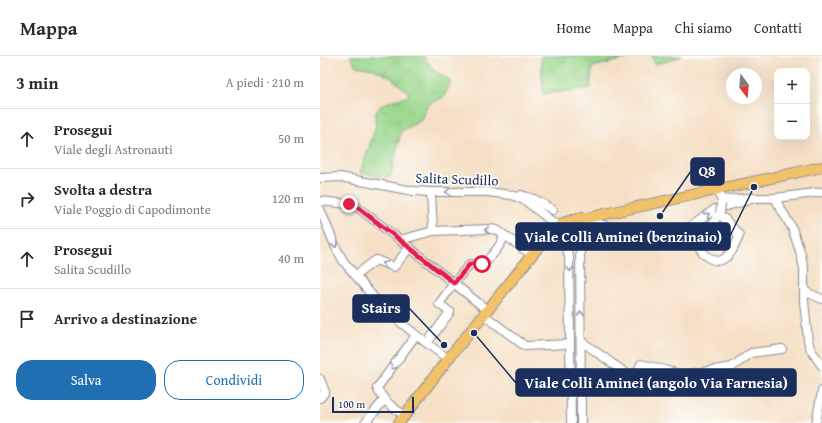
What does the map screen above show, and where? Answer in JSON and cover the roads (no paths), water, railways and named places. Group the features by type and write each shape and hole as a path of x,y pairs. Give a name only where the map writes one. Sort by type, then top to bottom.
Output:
{"main road":[{"path":"402,419 448,359 555,228 569,227 580,218 720,197 822,167"}],"street":[{"name":"Salita Scudillo","path":"320,178 340,177 414,191 487,192 512,195 526,201 555,224 569,227"},
{"path":"431,192 433,231"},
{"path":"720,214 739,236 729,255 725,259 718,261 709,258 697,244 696,240 698,236 711,227 720,214 720,197 729,200 776,198 822,192"},
{"path":"512,195 518,194 534,199 553,210"},
{"path":"569,227 600,224 617,230 638,242 655,244 676,237 715,209 746,201 749,198"},
{"path":"776,198 792,228 800,251 804,269 805,309 809,345 822,366"},
{"path":"448,359 381,306 344,262 336,248 320,210 323,201 349,204 357,207 410,247 454,283 525,346 570,344"},
{"path":"569,227 580,238 581,423"},
{"path":"569,227 564,242 569,257 571,423"},
{"path":"400,240 433,231 490,229 497,230 532,255"},
{"path":"427,343 450,312 439,304 470,264 477,265 487,261 502,242 503,235"},
{"path":"356,275 376,260 394,267 410,247"},
{"path":"804,291 822,299"},
{"path":"402,419 384,400 376,388 416,335"},
{"path":"581,341 634,379 642,364 684,375 732,367 751,353 782,348"},
{"path":"320,379 325,392 320,398"},
{"path":"816,423 822,391"},
{"path":"365,423 384,400"}],"place":[{"name":"Viale Colli Aminei (benzinaio)","path":"754,187"},
{"name":"Q8","path":"660,216"},
{"name":"Viale Colli Aminei (angolo Via Farnesia)","path":"474,333"},
{"name":"Stairs","path":"444,345"}]}
